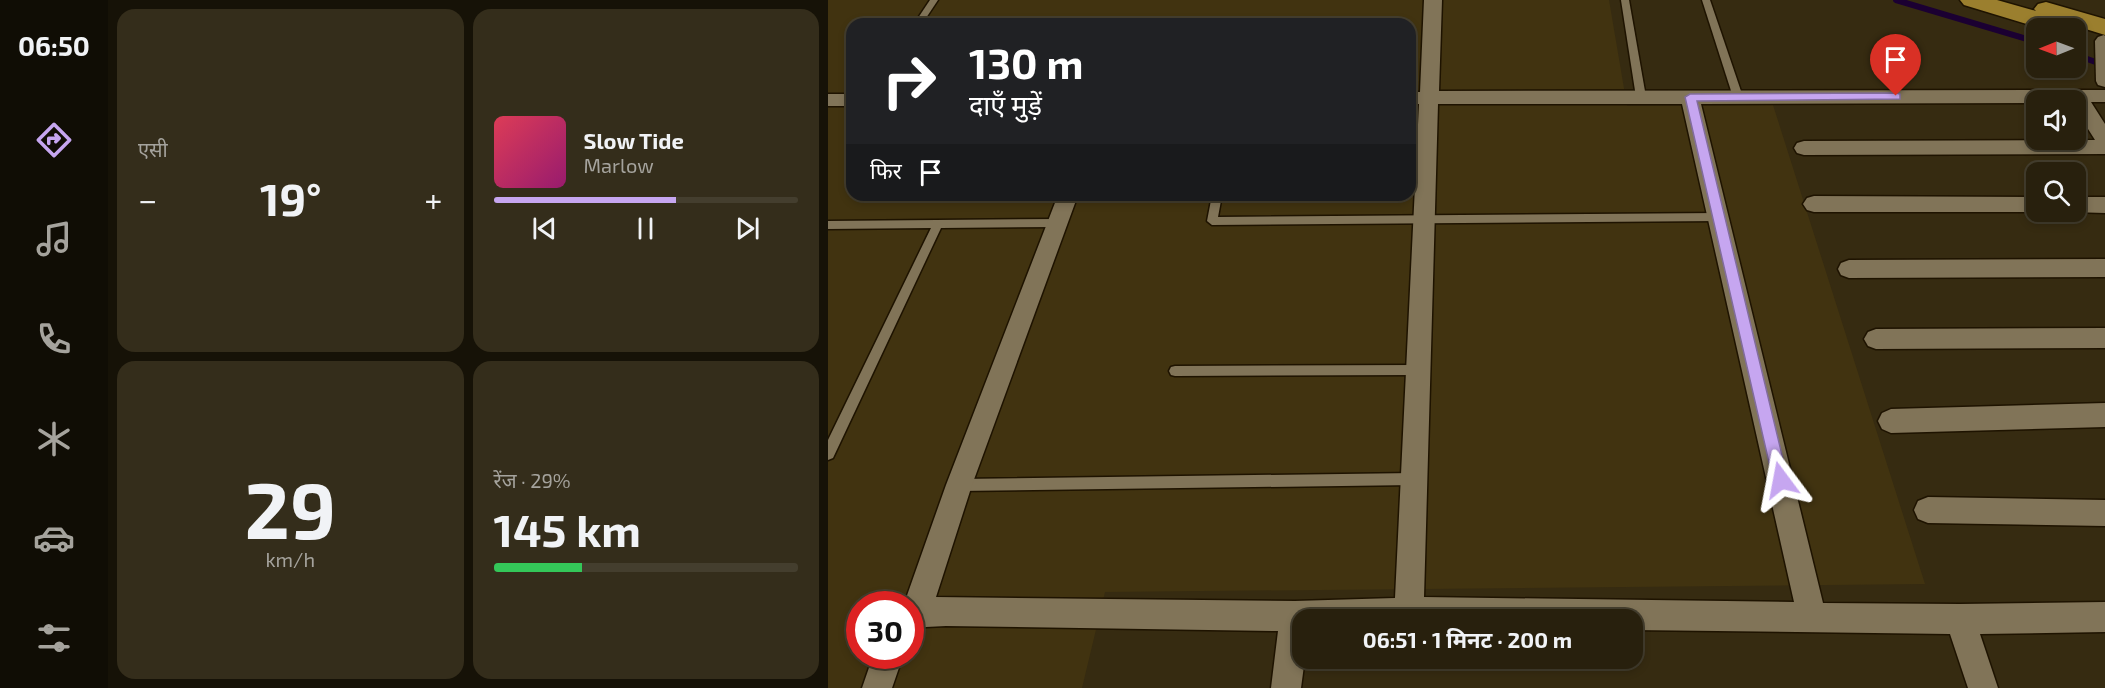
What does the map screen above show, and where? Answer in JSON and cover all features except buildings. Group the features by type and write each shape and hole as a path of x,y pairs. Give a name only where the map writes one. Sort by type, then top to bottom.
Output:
{"main road":[{"path":"1972,0 2032,18"},
{"path":"2018,0 2104,53"},
{"path":"2086,40 2104,53"}],"street":[{"path":"1409,609 1424,219 1419,98 1433,0"},
{"path":"1419,98 2026,96"},
{"path":"2086,96 2105,96"},
{"path":"1690,97 1812,617"},
{"path":"828,100 846,100"},
{"path":"2086,107 2098,121 2105,140"},
{"path":"1804,148 2105,147"},
{"path":"922,591 959,485 1066,201"},
{"path":"1814,204 2026,205"},
{"path":"2086,205 2105,205"},
{"path":"1849,269 2105,268"},
{"path":"1876,339 2105,338"},
{"path":"1891,421 2105,416"},
{"path":"1928,510 2105,513"},
{"path":"924,615 946,611 1292,616"},
{"path":"1643,615 1960,619 2105,617"},
{"path":"1960,619 1983,688"},
{"path":"1286,688 1292,634"},
{"path":"877,688 884,669"}],"lane":[{"path":"922,18 934,0"},
{"path":"1625,0 1641,97"},
{"path":"1706,0 1738,97"},
{"path":"1216,201 1212,221 1719,217"},
{"path":"828,454 938,224"},
{"path":"828,225 1058,224"},
{"path":"1175,371 1418,370"},
{"path":"959,485 1414,479"}],"shaded area":[{"path":"828,0 1609,0 1627,106 1773,105 1925,584 1105,592 1082,688 828,688"}],"waterway":[{"path":"1896,0 2026,39"},
{"path":"2086,59 2104,65"}],"route":[{"path":"1781,480 1690,97 1896,96"}]}
